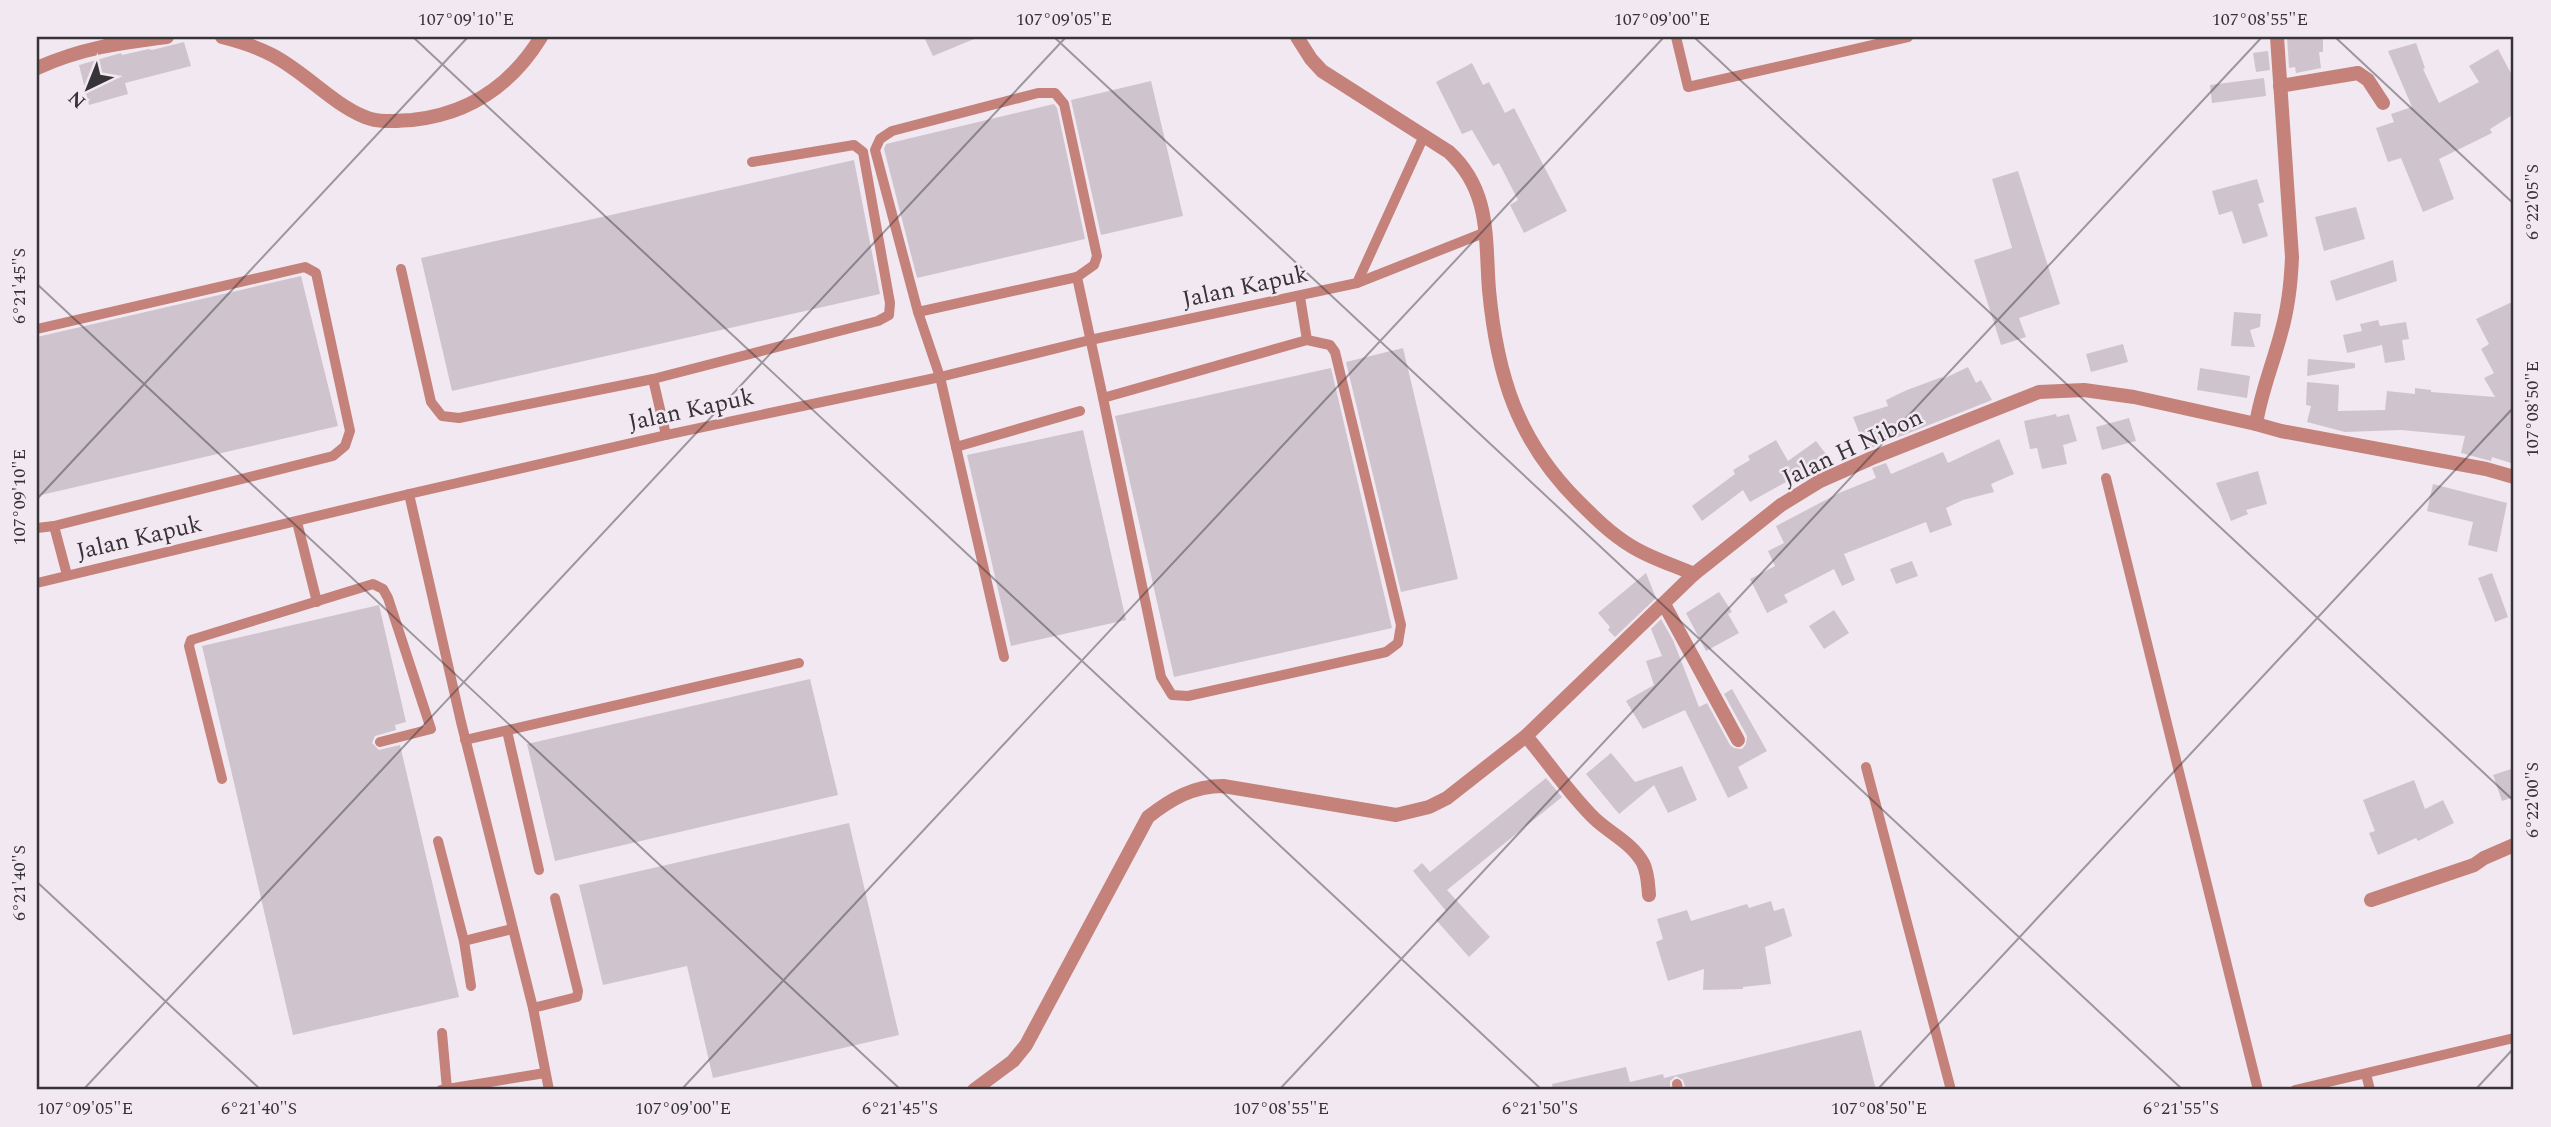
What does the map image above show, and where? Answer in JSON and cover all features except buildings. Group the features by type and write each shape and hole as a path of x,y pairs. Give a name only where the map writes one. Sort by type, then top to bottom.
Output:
{"street":[{"path":"37,68 87,49 116,42 167,37"},
{"path":"222,37 272,55 354,112 369,119 397,121 447,114 470,106 521,66 541,37"},
{"path":"1297,37 1311,60 1322,71 1449,152 1463,164 1479,193 1486,232 1489,292 1499,356 1515,410 1533,448 1560,483 1609,531 1632,547 1694,574"},
{"path":"2256,424 2262,393 2282,332 2291,278 2277,37"},
{"path":"2280,86 2358,74 2368,80 2383,103"},
{"name":"Jalan H Nibon","path":"974,1090 1013,1061 1026,1045 1148,817 1166,803 1202,786 1223,786 1396,815 1429,807 1447,798 1526,736 1694,574 1781,505 1820,481 2039,392 2084,390 2134,397 2281,431 2486,469 2514,477"},
{"path":"1664,604 1738,740"},
{"path":"1526,736 1593,817 1625,841 1643,862 1648,877 1649,895"},
{"path":"2371,900 2474,865 2514,845"}],"lane":[{"path":"1676,37 1688,87 1908,37"},
{"path":"918,312 1077,277 1094,265 1097,256 1064,104 1055,93 1038,93 892,131 880,139 875,150 918,312 940,377 1004,657"},
{"path":"1357,283 1424,136"},
{"path":"401,269 431,402 442,416 458,418 653,379 878,321 890,315 863,152 854,145 752,162"},
{"name":"Jalan Kapuk","path":"37,583 666,435 940,377 1090,340 1300,297 1357,283 1486,232"},
{"path":"37,328 305,267 316,273 350,431 345,446 333,456 37,528"},
{"path":"1077,277 1161,677 1172,695 1188,696 1386,652 1398,643 1401,625 1335,352 1330,345 1307,340 1103,398"},
{"path":"1300,297 1307,340"},
{"path":"653,379 666,435"},
{"path":"956,447 1080,411"},
{"path":"2106,478 2258,1090"},
{"path":"409,494 466,740 533,1008 549,1090"},
{"path":"296,522 317,602"},
{"path":"54,526 67,575"},
{"path":"222,779 189,646 191,640 373,584 383,589 388,598 430,729 380,742"},
{"path":"466,740 799,663"},
{"path":"507,731 539,870"},
{"path":"1866,767 1951,1090"},
{"path":"438,841 464,941 471,986"},
{"path":"533,1008 577,996 555,898"},
{"path":"464,941 512,929"},
{"path":"442,1032 444,1089 545,1073"},
{"path":"2295,1090 2514,1038"},
{"path":"2366,1074 2370,1090"}]}
